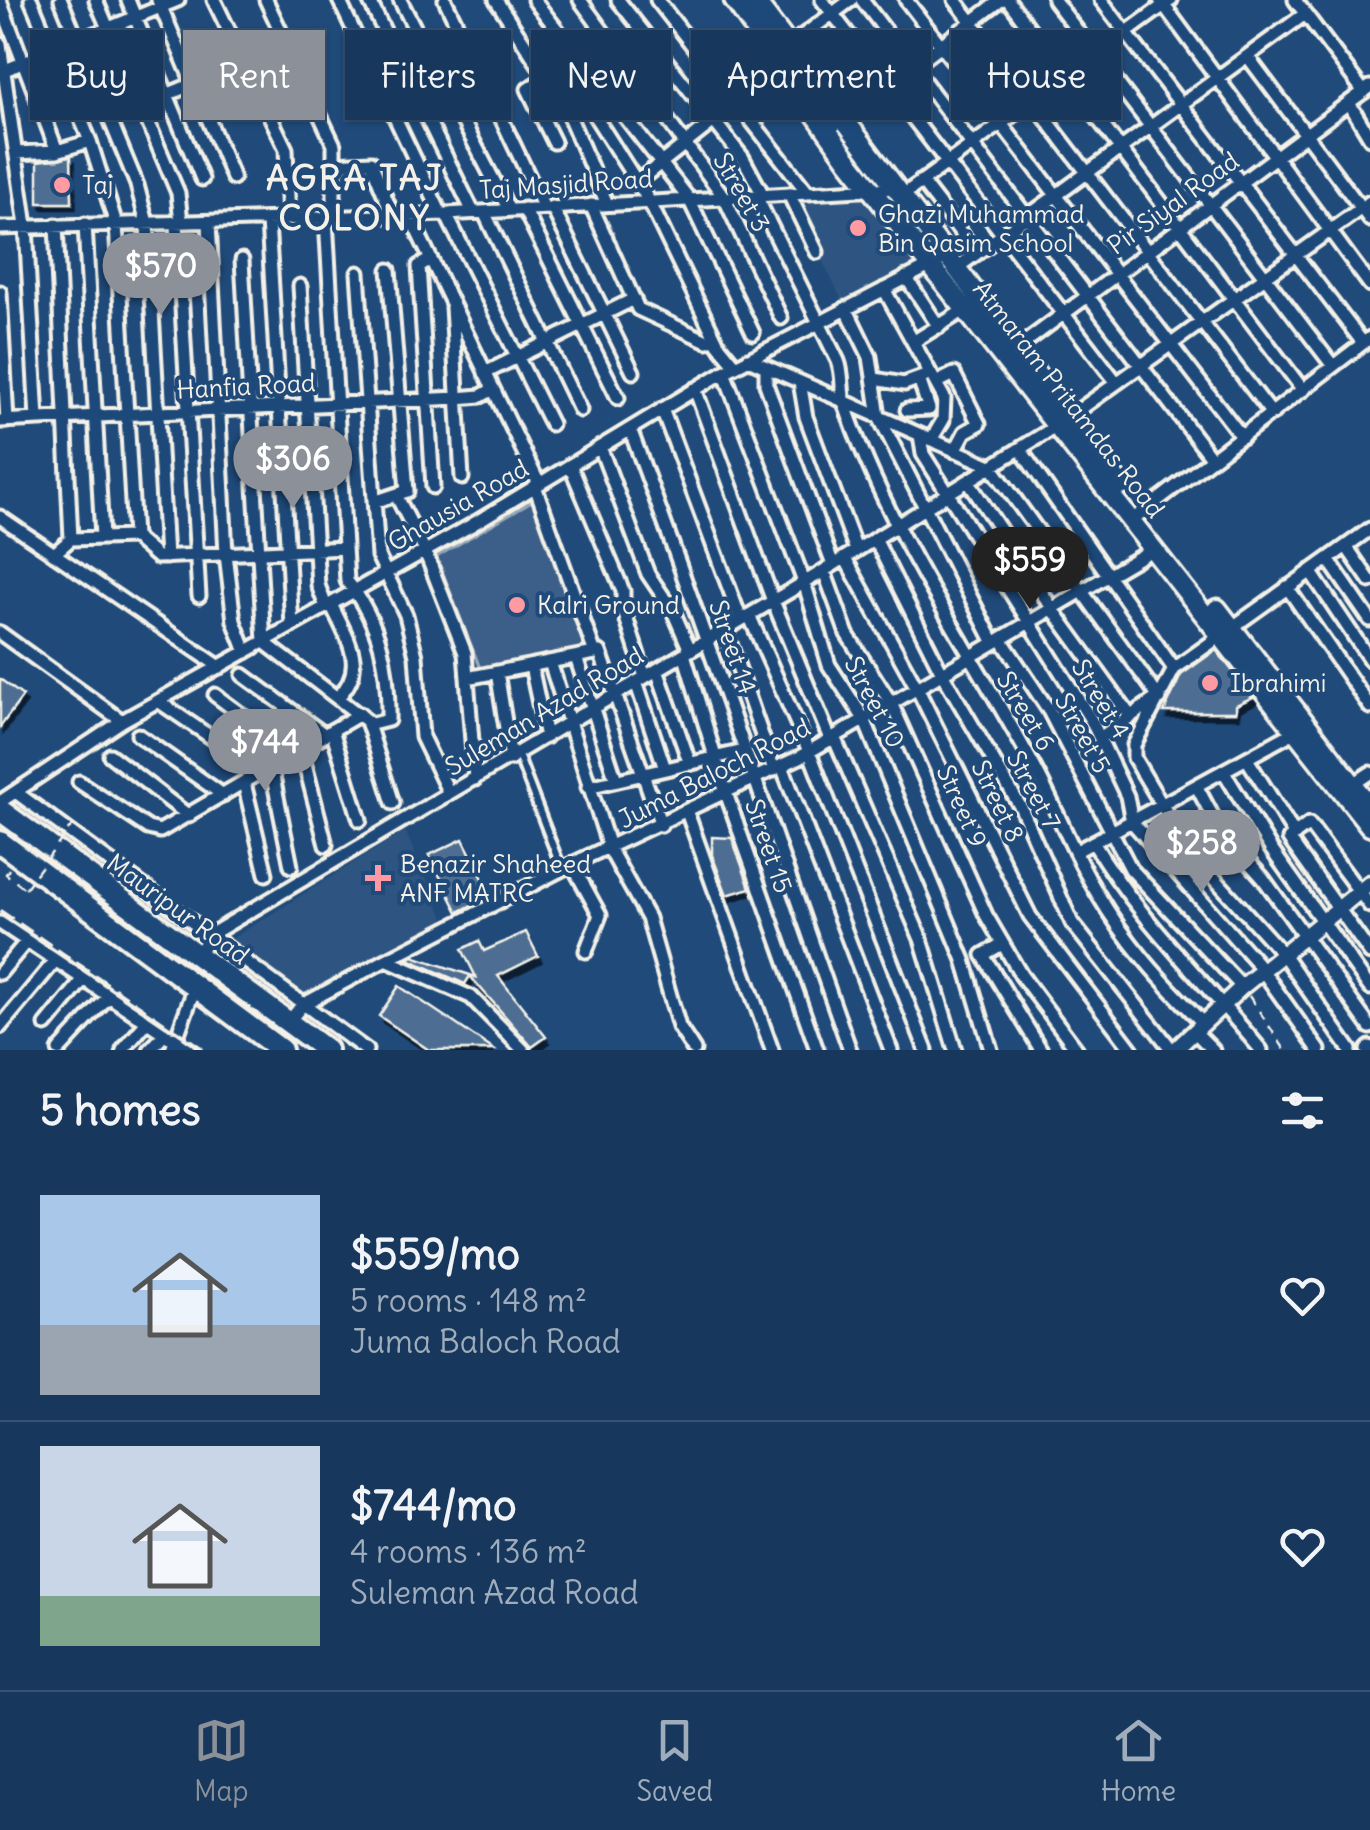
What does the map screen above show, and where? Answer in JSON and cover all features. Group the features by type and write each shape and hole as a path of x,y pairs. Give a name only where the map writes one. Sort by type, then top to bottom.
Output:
{"highway":[{"name":"Mauripur Road","path":"0,810 204,944 288,1024 326,1050"},
{"name":"Mauripur Road","path":"0,842 281,1050"}],"main road":[{"name":"Atmaram Pritamdas Road","path":"734,0 762,30"},
{"name":"Atmaram Pritamdas Road","path":"754,0 770,30"},
{"name":"Atmaram Pritamdas Road","path":"821,120 872,190 894,197"},
{"name":"Atmaram Pritamdas Road","path":"845,120 943,264 1347,788 1370,826"},
{"name":"Atmaram Pritamdas Road","path":"943,264 966,309 1010,353"},
{"name":"Atmaram Pritamdas Road","path":"1137,516 1155,548 1226,630"},
{"name":"Atmaram Pritamdas Road","path":"1347,788 1370,807"}],"street":[{"path":"31,0 44,30"},
{"path":"61,0 74,30"},
{"path":"96,0 108,28"},
{"path":"128,0 202,179"},
{"path":"104,30 160,3 178,0"},
{"path":"214,0 228,30"},
{"path":"266,0 280,30"},
{"path":"338,0 552,424"},
{"path":"369,0 580,410"},
{"path":"400,0 508,210"},
{"path":"445,0 633,372"},
{"path":"496,0 531,54"},
{"path":"534,0 689,198 753,334"},
{"name":"Street 3","path":"580,0 724,197 781,318"},
{"name":"Street 6","path":"618,0 691,91"},
{"path":"657,0 691,43"},
{"path":"822,0 844,30"},
{"path":"810,30 850,0"},
{"path":"862,0 884,30"},
{"path":"906,0 1242,436"},
{"path":"955,0 978,30"},
{"path":"931,54 1004,0 1028,30"},
{"path":"1054,0 1077,30"},
{"path":"1102,0 1296,256 1366,340 1137,516"},
{"path":"1295,0 1367,90"},
{"path":"0,1 57,151"},
{"path":"1121,35 1165,2 1370,284"},
{"path":"160,3 183,59"},
{"name":"Ghausia Road","path":"0,802 122,722 425,551 730,369 906,277 975,251 1304,14"},
{"path":"0,44 26,226 37,419"},
{"path":"1248,57 1366,205 1370,220"},
{"path":"2,71 30,61"},
{"path":"163,96 183,88"},
{"path":"1121,88 1333,366"},
{"name":"Pir Siyal Road","path":"1010,353 1367,90"},
{"path":"931,92 1212,460"},
{"path":"1348,103 1370,138"},
{"path":"82,120 116,224 134,537"},
{"path":"111,120 146,223 166,557"},
{"path":"147,120 178,193 186,412 199,596"},
{"path":"208,120 233,178"},
{"path":"272,120 286,149 289,220"},
{"path":"78,782 156,832 328,733 364,719 388,720 386,655 347,581 330,219 334,145 322,120"},
{"path":"543,120 554,142"},
{"path":"571,120 607,204"},
{"name":"Street 10","path":"597,120 649,201 730,369 829,665 864,719 964,960 991,1050"},
{"path":"637,182 714,120"},
{"name":"Street 6","path":"714,120 743,158 844,376 843,401 898,524 968,658 1031,761 1074,852 1142,960 1213,1050"},
{"path":"752,120 808,194"},
{"path":"827,131 841,120"},
{"path":"914,120 1117,382"},
{"path":"894,197 1004,120"},
{"path":"1047,120 1272,414"},
{"path":"1099,120 1303,390"},
{"path":"16,152 57,151 90,141"},
{"path":"334,164 371,162 393,216"},
{"path":"921,181 975,251"},
{"name":"Taj Masjid Road","path":"0,228 410,216 872,190"},
{"path":"789,194 817,252"},
{"path":"591,204 638,309 707,341 716,338"},
{"name":"Suleman Azad Road","path":"204,944 1020,449 1366,205"},
{"path":"524,209 618,398"},
{"path":"410,216 537,485 595,653"},
{"path":"268,221 276,407 292,626"},
{"path":"209,222 226,554 234,621 246,652"},
{"path":"84,224 102,538"},
{"path":"56,225 70,539"},
{"path":"431,259 419,266 433,487"},
{"path":"242,260 247,409 264,642 364,719 393,803"},
{"path":"374,502 407,491 396,401 388,270"},
{"path":"358,272 378,556 406,615 416,656 422,737 449,794"},
{"path":"906,277 938,326"},
{"path":"300,286 318,585 355,663 353,682 338,697"},
{"path":"884,288 928,379 946,405 926,438"},
{"path":"0,292 4,421"},
{"path":"485,373 634,299"},
{"path":"452,302 462,478"},
{"name":"Street 5","path":"846,308 870,356 879,417 923,509 997,640 1048,708 1131,868 1242,986"},
{"path":"913,342 966,309"},
{"path":"748,359 991,466 1160,697"},
{"path":"766,367 766,384 839,561"},
{"path":"875,380 904,384 954,374 979,424 965,432 955,451"},
{"path":"907,410 929,409 928,379"},
{"path":"800,382 839,561"},
{"path":"898,425 907,410 904,384"},
{"name":"Hanfia Road","path":"4,421 457,398 481,396 493,390"},
{"path":"695,390 772,601 921,939 955,1050"},
{"path":"662,410 745,618 810,752 926,1050"},
{"name":"Street 14","path":"630,429 709,639 752,780 850,1050"},
{"name":"Street 4","path":"926,438 923,454 1100,738 1127,796 1132,822 1262,971 1319,1050"},
{"name":"Street 15","path":"600,447 648,574 673,611 726,793 817,1050"},
{"path":"1020,449 1174,669"},
{"path":"570,465 623,591 623,608 646,677 665,769"},
{"path":"968,481 1052,608 1131,716"},
{"path":"396,495 425,551 465,653 476,779"},
{"path":"0,517 220,667"},
{"path":"1350,1050 1283,954 1188,849 1134,758 1142,724 1174,669 1369,532"},
{"path":"54,554 70,539 134,537 158,557 345,548"},
{"name":"Street 7","path":"874,539 942,673 1021,808 1072,923 1177,1049"},
{"path":"1346,546 1370,581"},
{"name":"Juma Baloch Road","path":"288,1024 302,1005 386,960 567,867 610,850 810,752 1155,548"},
{"path":"1328,558 1370,620"},
{"name":"Street 8","path":"839,561 917,688 1030,916 1132,1050"},
{"name":"Street 9","path":"839,561 857,654 891,703 1002,944 1078,1050"},
{"path":"1310,571 1370,660"},
{"path":"1287,587 1364,687 1370,707"},
{"path":"725,629 890,1050"},
{"path":"0,633 122,722"},
{"path":"467,678 600,652 660,825"},
{"path":"576,657 616,780"},
{"path":"550,662 566,724 610,850 648,918 680,1027 694,1050"},
{"path":"531,666 546,738"},
{"path":"497,672 515,757"},
{"path":"243,675 328,733 360,820"},
{"path":"646,677 690,764"},
{"path":"215,695 297,751 326,845"},
{"path":"1100,738 1160,697"},
{"path":"158,701 266,769 291,866"},
{"path":"1074,852 1300,729"},
{"path":"138,735 223,795"},
{"path":"588,786 744,751"},
{"path":"110,755 189,816"},
{"path":"1247,759 1295,835"},
{"path":"1224,772 1270,849 1370,988"},
{"path":"1347,788 1370,773"},
{"path":"244,782 266,874"},
{"path":"1198,787 1220,830 1306,935 1370,1027"},
{"path":"17,793 204,944 366,1050"},
{"path":"687,812 772,1050"},
{"path":"1370,906 1365,887 1309,824 1289,839 1341,907 1370,953"},
{"path":"1093,842 1127,898 1261,1050"},
{"path":"567,867 600,915 586,951"},
{"path":"1177,1049 1242,986 1365,887"},
{"path":"0,924 148,1022 180,1048 196,984"},
{"path":"0,974 26,942"},
{"path":"1002,944 982,955 1042,1050"},
{"path":"386,960 471,996 522,1050"},
{"path":"0,1027 55,961"},
{"path":"46,1025 83,980"},
{"path":"59,1050 108,996"},
{"path":"123,1050 148,1022"},
{"path":"150,1050 164,1034"}],"lane":[{"path":"515,757 567,867"}],"path":[{"path":"6,874 25,889 73,824"},
{"path":"1242,986 1286,1050"}],"shaded area":[{"name":"Ghazi Muhammad Bin Qasim School","path":"881,190 937,261 846,308 789,194"},
{"name":"Kalri Ground","path":"539,497 596,653 483,675 437,557"},
{"name":"Benazir Shaheed ANF MATRC","path":"405,831 447,924 302,997 225,943"}],"building":[{"path":"71,156 72,203 38,203 38,161"},
{"name":"Ibrahimi","path":"1216,650 1253,697 1236,705 1236,712 1164,712 1181,675"},
{"path":"0,679 23,696 0,727"},
{"path":"712,837 732,838 750,888 727,895 712,855"},
{"path":"463,839 491,895 458,912 429,855"},
{"path":"526,932 538,956 498,976 546,1037 532,1047 470,976 465,984 408,959 413,956 476,977 462,949 479,941 484,951"},
{"path":"399,986 494,1050 429,1050 379,1016"}],"railway":[{"path":"0,911 204,1050"}],"place":[{"name":"Taj","path":"62,185"},
{"name":"Ghazi Muhammad Bin Qasim School","path":"858,228"},
{"name":"Kalri Ground","path":"517,605"},
{"name":"Ibrahimi","path":"1210,683"},
{"name":"Benazir Shaheed ANF MATRC","path":"378,878"}],"district":[{"name":"AGRA TAJ COLONY","path":"355,198"}]}
